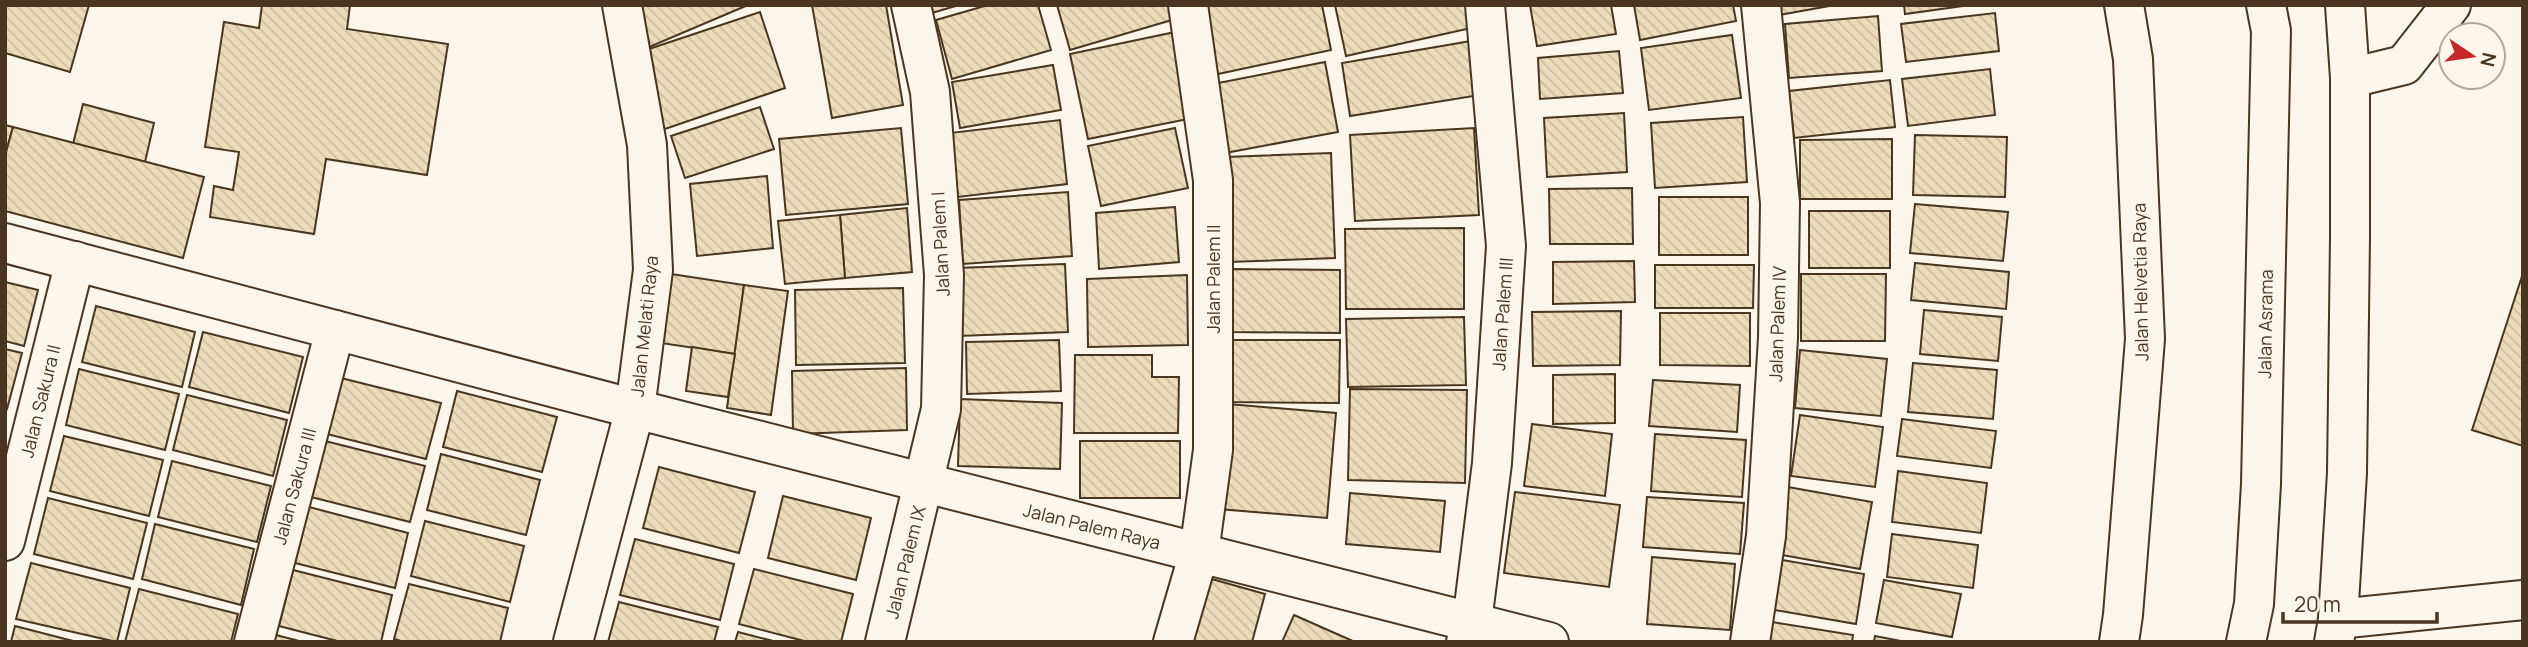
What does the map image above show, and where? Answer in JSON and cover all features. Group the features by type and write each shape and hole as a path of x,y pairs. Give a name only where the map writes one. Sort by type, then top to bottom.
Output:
{"main road":[{"name":"Jalan Melati Raya","path":"573,642 635,409 653,270 647,145 622,5"},
{"name":"Jalan Palem I","path":"911,5 930,92 944,275 941,409 925,483"},
{"name":"Jalan Palem II","path":"1173,642 1199,553 1213,450 1213,180 1188,5"},
{"name":"Jalan Palem III","path":"1469,632 1492,463 1506,246 1485,5"},
{"name":"Jalan Palem IV","path":"1749,642 1766,536 1778,311 1780,203 1761,5"},
{"name":"Jalan Helvetia Raya","path":"2119,642 2145,338 2133,59 2124,5"},
{"name":"Jalan Asrama","path":"2246,642 2255,604 2261,484 2271,32 2266,5"},
{"path":"2345,5 2350,78 2347,473 2336,631 2523,600"},
{"path":"2350,78 2404,65 2451,5"},
{"name":"Jalan Palem Raya","path":"5,243 635,409 1199,553 1469,632 1549,642"},
{"name":"Jalan Sakura II","path":"5,541 75,261"},
{"name":"Jalan Sakura III","path":"254,642 335,330"},
{"name":"Jalan Palem IX","path":"885,642 925,483"}],"building":[{"path":"5,5 89,5 70,72 5,53"},
{"path":"262,5 350,5 347,29 448,44 427,175 326,159 314,234 210,217 214,186 233,190 239,152 205,147 224,22 259,28"},
{"path":"629,5 748,5 647,48"},
{"path":"812,5 886,5 903,105 832,118"},
{"path":"930,5 959,5 932,13"},
{"path":"988,5 1038,5 1051,50 952,79 936,20"},
{"path":"1057,5 1178,5 1182,17 1070,50"},
{"path":"1203,5 1322,5 1331,50 1218,74"},
{"path":"1335,5 1466,5 1471,28 1346,56"},
{"path":"1530,5 1611,5 1616,34 1537,46"},
{"path":"1634,5 1733,5 1736,21 1640,40"},
{"path":"1778,5 1835,5 1779,15"},
{"path":"1904,5 1970,5 1905,14"},
{"path":"760,12 785,88 662,130 637,53"},
{"path":"1995,13 1999,51 1906,62 1901,24"},
{"path":"1878,16 1882,71 1789,78 1785,24"},
{"path":"1180,31 1198,117 1088,139 1070,54"},
{"path":"1732,35 1741,98 1649,110 1641,48"},
{"path":"1477,40 1486,94 1350,116 1342,63"},
{"path":"1619,51 1623,93 1540,99 1538,58"},
{"path":"1325,62 1338,132 1225,153 1213,84"},
{"path":"1053,65 1061,110 960,128 952,82"},
{"path":"1990,69 1995,115 1908,126 1902,79"},
{"path":"1890,80 1895,127 1794,138 1789,91"},
{"path":"83,104 154,123 145,162 73,144"},
{"path":"760,107 774,149 685,178 671,136"},
{"path":"1624,113 1627,172 1547,177 1544,118"},
{"path":"1743,117 1747,182 1655,188 1651,123"},
{"path":"1060,120 1067,184 958,197 950,133"},
{"path":"5,125 13,127 5,156"},
{"path":"13,127 204,177 183,258 5,211 5,156"},
{"path":"901,128 908,204 786,215 779,139"},
{"path":"1175,128 1188,188 1101,206 1088,146"},
{"path":"1474,128 1479,215 1355,221 1350,135"},
{"path":"1915,135 2007,137 2005,197 1913,195"},
{"path":"1892,139 1892,199 1800,199 1800,140"},
{"path":"1331,153 1335,258 1229,262 1226,157"},
{"path":"767,176 773,248 697,256 690,184"},
{"path":"1632,188 1633,244 1550,244 1549,189"},
{"path":"1068,192 1072,256 963,264 959,200"},
{"path":"1659,197 1748,197 1748,255 1659,255"},
{"path":"1915,204 2008,212 2003,261 1910,253"},
{"path":"1175,207 1179,262 1099,269 1096,213"},
{"path":"907,208 912,272 845,278 840,215"},
{"path":"1809,211 1890,211 1890,268 1809,268"},
{"path":"840,215 845,278 785,284 778,221"},
{"path":"1464,228 1464,309 1346,309 1345,229"},
{"path":"1634,261 1635,302 1553,304 1553,262"},
{"path":"1915,263 2009,272 2006,309 1911,300"},
{"path":"1065,264 1068,332 959,336 956,268"},
{"path":"1655,265 1754,265 1753,308 1655,308"},
{"path":"1231,269 1340,270 1340,333 1231,332"},
{"path":"2523,273 2523,446 2472,430"},
{"path":"671,274 744,285 735,354 661,343"},
{"path":"1801,274 1886,274 1885,341 1801,341"},
{"path":"1187,275 1188,345 1088,347 1087,279"},
{"path":"5,282 38,290 24,346 5,341"},
{"path":"744,285 788,291 771,415 727,408"},
{"path":"903,288 905,363 796,365 795,290"},
{"path":"96,306 195,332 182,387 82,362"},
{"path":"1924,310 2002,317 1998,361 1920,354"},
{"path":"1621,311 1620,365 1533,366 1532,312"},
{"path":"1660,313 1750,313 1750,366 1660,365"},
{"path":"1464,317 1466,385 1348,387 1346,319"},
{"path":"203,332 303,357 289,413 189,387"},
{"path":"1059,340 1061,391 967,394 966,342"},
{"path":"1229,340 1340,340 1339,403 1228,402"},
{"path":"692,347 735,354 728,397 686,391"},
{"path":"5,349 22,353 7,409 5,408"},
{"path":"1800,350 1887,359 1881,416 1795,408"},
{"path":"1075,355 1152,355 1152,377 1179,377 1178,433 1074,433"},
{"path":"1913,363 1997,370 1993,419 1908,412"},
{"path":"906,368 907,430 793,434 792,371"},
{"path":"79,369 179,394 165,450 66,425"},
{"path":"1615,374 1615,423 1553,424 1553,375"},
{"path":"341,378 441,403 426,459 327,434"},
{"path":"1653,380 1740,385 1737,432 1649,426"},
{"path":"1350,389 1467,390 1465,483 1348,480"},
{"path":"457,391 557,417 542,472 443,447"},
{"path":"187,395 287,420 273,476 173,450"},
{"path":"960,399 1062,403 1060,469 958,466"},
{"path":"1228,404 1336,413 1327,518 1219,509"},
{"path":"1800,415 1883,427 1875,487 1791,476"},
{"path":"1902,419 1996,431 1991,468 1897,456"},
{"path":"1532,424 1612,434 1605,496 1524,486"},
{"path":"1655,434 1746,440 1742,497 1651,491"},
{"path":"64,436 163,460 149,516 50,491"},
{"path":"325,441 425,466 410,522 311,497"},
{"path":"1080,441 1180,441 1180,498 1080,498"},
{"path":"441,454 540,480 526,535 427,510"},
{"path":"172,461 271,486 257,542 158,517"},
{"path":"659,467 755,492 739,553 643,528"},
{"path":"1898,471 1987,483 1981,533 1892,522"},
{"path":"1788,487 1872,502 1860,569 1776,554"},
{"path":"1515,492 1620,505 1609,587 1504,573"},
{"path":"1350,493 1445,501 1440,552 1346,544"},
{"path":"783,496 871,518 856,580 768,558"},
{"path":"1647,497 1744,503 1740,554 1643,547"},
{"path":"48,498 147,523 133,579 34,554"},
{"path":"309,507 408,533 395,588 295,563"},
{"path":"425,521 524,546 510,602 411,576"},
{"path":"155,524 254,549 241,605 142,579"},
{"path":"1892,534 1978,545 1973,588 1887,577"},
{"path":"635,539 734,564 720,620 620,595"},
{"path":"1652,557 1735,564 1730,630 1647,624"},
{"path":"1777,559 1864,574 1856,624 1769,609"},
{"path":"31,563 130,588 117,642 16,619"},
{"path":"754,569 853,594 841,642 808,642 739,624"},
{"path":"293,570 392,595 381,642 341,642 279,626"},
{"path":"1201,576 1265,594 1252,642 1184,642"},
{"path":"1884,580 1961,594 1952,637 1876,623"},
{"path":"409,584 508,608 500,642 404,642 394,639"},
{"path":"139,589 238,614 231,642 125,642"},
{"path":"619,602 718,627 714,642 608,642"},
{"path":"1294,615 1355,642 1282,642"},
{"path":"1766,621 1853,635 1852,642 1762,642"},
{"path":"15,626 77,642 11,642"},
{"path":"738,632 777,642 735,642"},
{"path":"276,635 303,642 274,642"},
{"path":"1875,636 1906,642 1874,642"}]}
